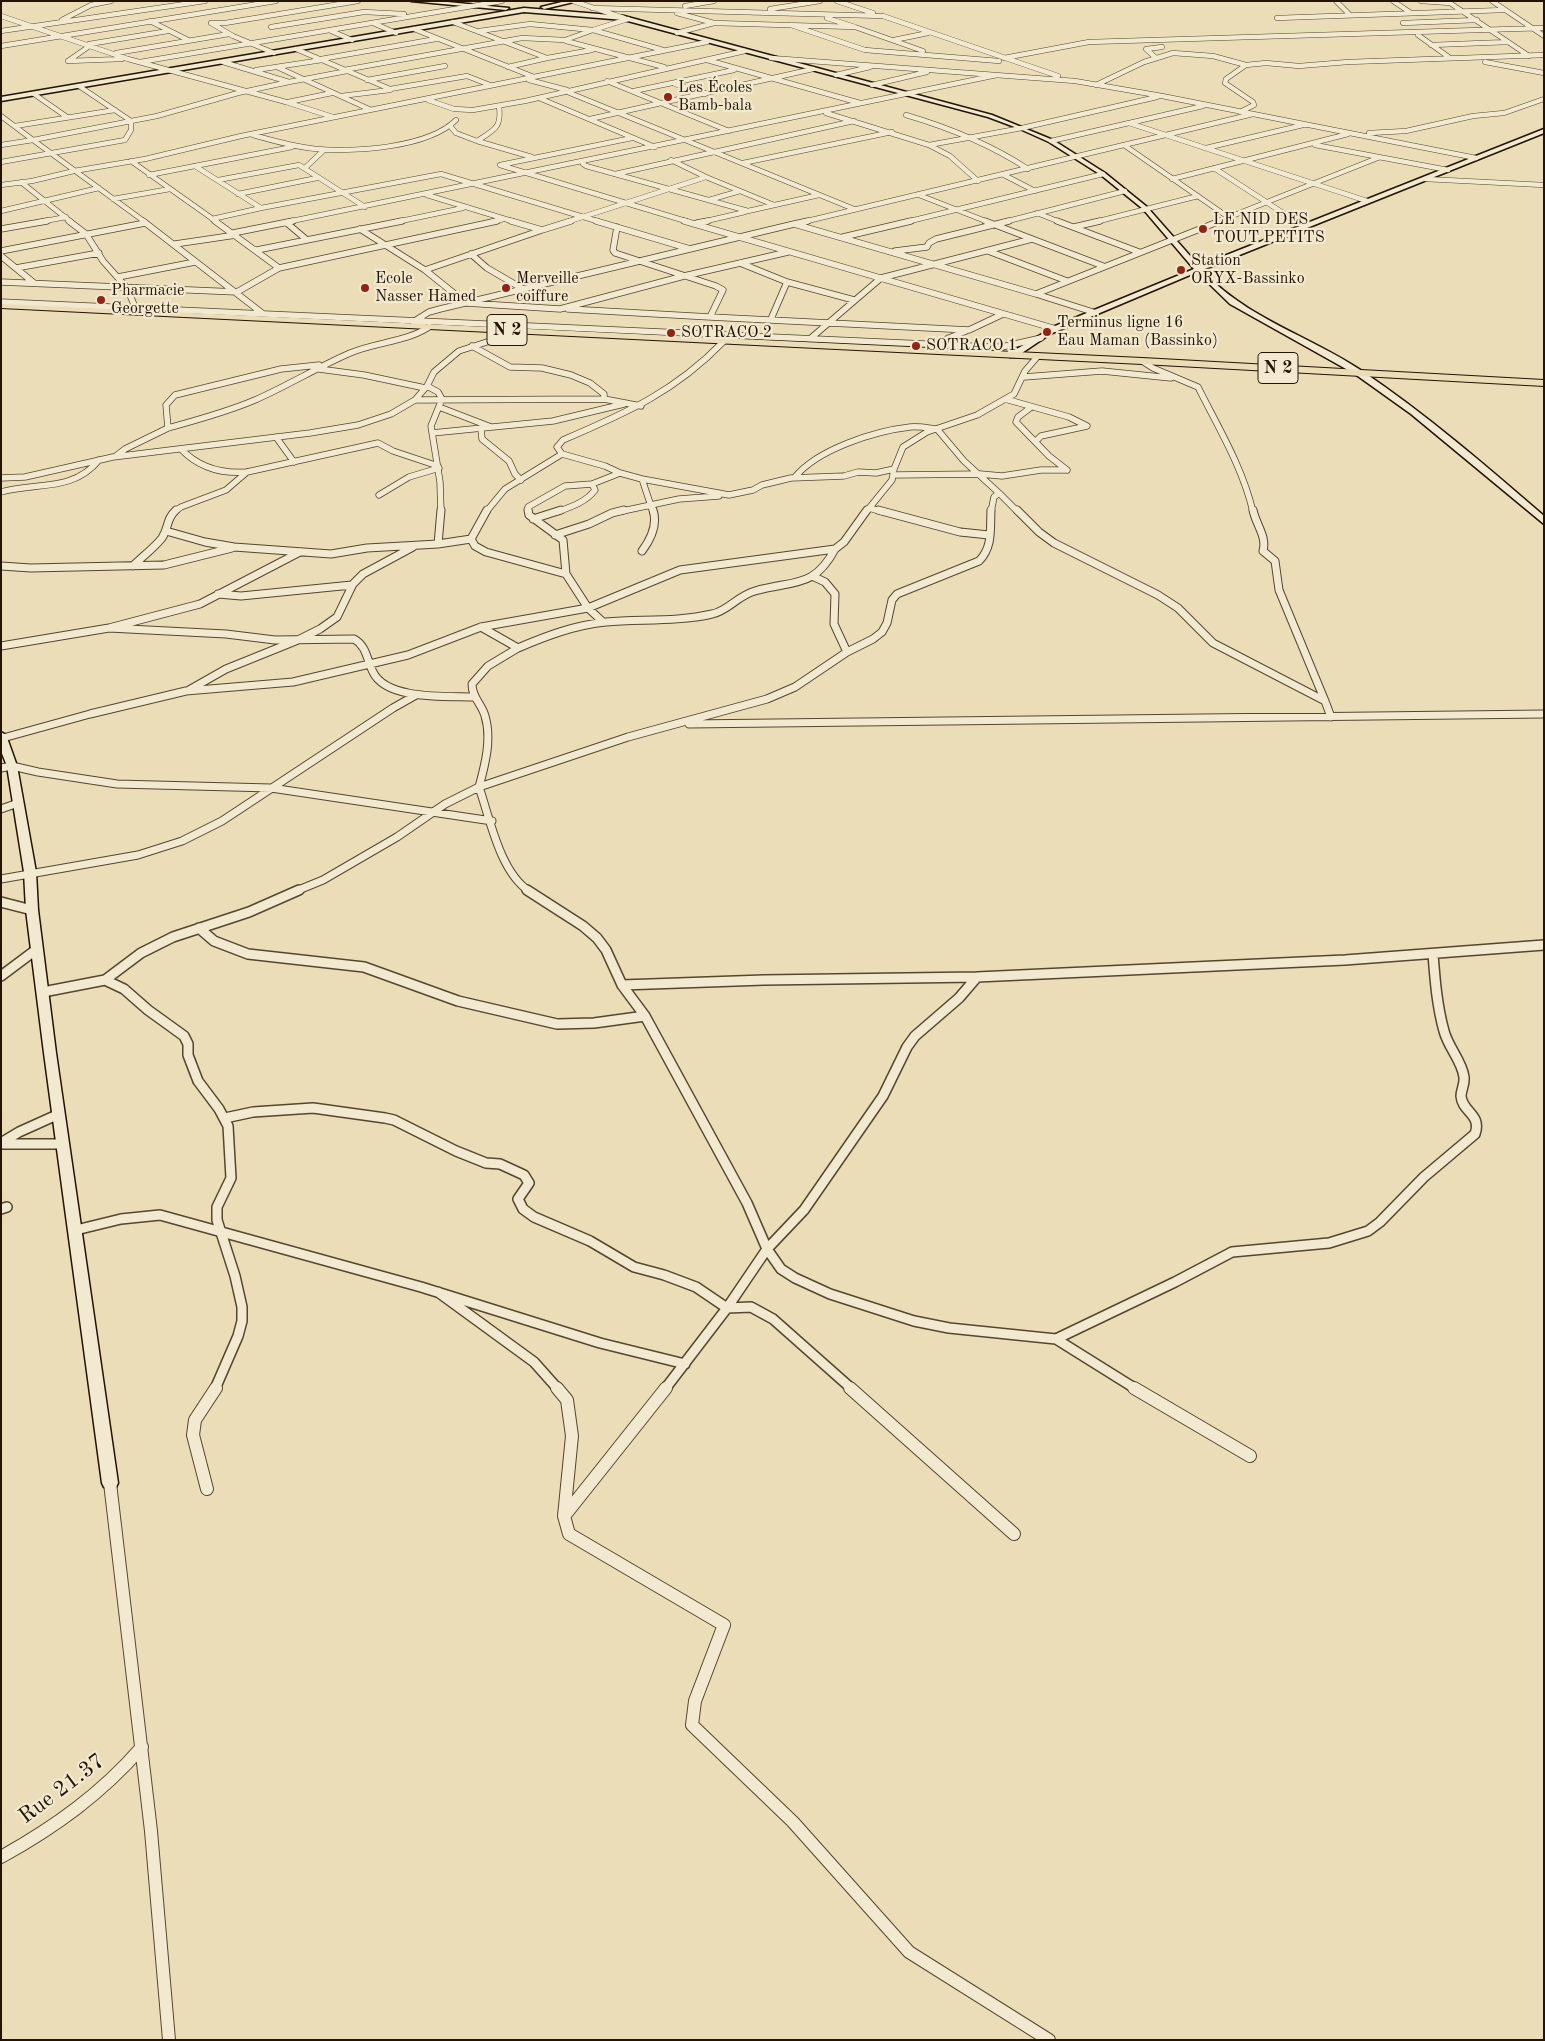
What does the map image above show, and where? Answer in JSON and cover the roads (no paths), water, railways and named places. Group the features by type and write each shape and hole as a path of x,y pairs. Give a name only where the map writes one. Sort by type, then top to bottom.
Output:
{"main road":[{"name":"N 2","path":"1,306 1142,360 1544,383"}],"street":[{"path":"40,26 63,20 91,5 111,1"},
{"path":"160,1 274,53"},
{"path":"1,31 204,1"},
{"path":"1,46 150,21 194,16 276,1"},
{"path":"211,23 223,23 359,1"},
{"path":"340,15 359,1"},
{"path":"413,1 626,19"},
{"path":"140,62 502,1"},
{"path":"1,99 414,30 574,1 626,19 707,42 990,116 1051,141 1103,174 1125,191 1173,239 1200,272 1233,302 1283,332 1358,372 1414,412 1474,460 1544,521"},
{"path":"667,9 714,1"},
{"path":"757,12 820,1"},
{"path":"837,1 1075,81"},
{"path":"849,1 884,13 883,16"},
{"path":"1336,1 1350,15"},
{"path":"1393,1 1399,1"},
{"path":"1393,1 1411,13"},
{"path":"1421,1 1448,3 1477,20 1529,56"},
{"path":"1492,1 1544,36"},
{"path":"592,8 883,16"},
{"path":"662,9 714,23 855,28"},
{"path":"1276,18 1504,10"},
{"path":"271,27 370,11 419,15"},
{"path":"1389,14 1450,58"},
{"path":"820,15 934,55"},
{"path":"1,16 140,62 286,102 335,118"},
{"path":"249,19 291,36"},
{"path":"565,40 626,19"},
{"path":"1402,24 1477,20"},
{"path":"150,21 190,40"},
{"path":"312,21 319,24"},
{"path":"372,22 396,32"},
{"path":"453,22 548,58"},
{"path":"217,27 223,23"},
{"path":"677,33 714,23"},
{"path":"479,31 530,24 593,30 664,50"},
{"path":"791,25 860,48 1014,62"},
{"path":"324,26 328,30 352,40"},
{"path":"335,32 340,28"},
{"path":"1009,60 1081,45 1210,45 1544,29"},
{"path":"212,37 223,30"},
{"path":"414,30 534,77"},
{"path":"128,58 68,61 90,45 168,31"},
{"path":"893,40 929,33"},
{"path":"103,59 115,54 229,34"},
{"path":"1004,58 1089,42 1416,34"},
{"path":"1,145 166,114 246,91 306,80 346,70 531,37 565,40 666,68"},
{"path":"252,71 436,39"},
{"path":"1,185 131,161 251,134 707,42"},
{"path":"1431,45 1508,42"},
{"path":"1469,43 1476,48"},
{"path":"1160,45 1164,50 1173,53 1212,56 1246,65 1266,63 1320,66 1348,62 1544,56"},
{"path":"1156,58 1146,49 1160,45"},
{"path":"1210,45 1214,52 1212,56"},
{"path":"296,49 366,80 395,89"},
{"path":"508,67 595,49"},
{"path":"428,99 454,109 473,110 539,98 566,90 745,51"},
{"path":"1096,84 1156,58 1173,53"},
{"path":"1482,53 1488,58"},
{"path":"771,58 1075,81 1162,96 1476,158"},
{"path":"1468,58 1544,73"},
{"path":"706,60 862,104"},
{"path":"224,62 289,82"},
{"path":"836,75 878,65"},
{"path":"1240,112 1254,105 1253,102 1225,83 1226,79 1246,65"},
{"path":"366,80 445,66"},
{"path":"277,67 371,111"},
{"path":"633,92 737,69"},
{"path":"590,119 813,69"},
{"path":"872,85 936,70"},
{"path":"175,244 288,224 997,75"},
{"path":"340,96 395,89 467,76 490,86"},
{"path":"524,79 566,90 854,209"},
{"path":"607,81 730,131"},
{"path":"673,83 705,94"},
{"path":"79,86 131,121"},
{"path":"286,102 332,93"},
{"path":"34,94 67,118"},
{"path":"929,145 1022,128 1162,96"},
{"path":"539,98 655,147"},
{"path":"1359,135 1406,131 1473,116 1504,113 1544,99"},
{"path":"1051,141 1206,105"},
{"path":"477,141 500,124 502,115 498,106"},
{"path":"454,109 456,120"},
{"path":"15,126 115,110"},
{"path":"251,134 295,146 324,150 402,143 437,134 451,127 456,120 473,110"},
{"path":"823,112 929,145 950,156 978,181"},
{"path":"411,324 429,312 1253,114"},
{"path":"906,115 973,136 1011,157 1028,169"},
{"path":"1,116 175,244 195,262 237,292 262,313"},
{"path":"1,162 126,140 131,130 131,121"},
{"path":"615,174 711,151 854,121"},
{"path":"1129,123 1367,201"},
{"path":"1206,148 1305,124"},
{"path":"451,127 456,133 477,141 536,158"},
{"path":"1,302 262,313 411,324 810,338 998,348 1055,335 1304,226 1544,131"},
{"path":"742,164 892,132"},
{"path":"1172,179 1350,134"},
{"path":"1013,355 1044,337 1046,333 1544,136"},
{"path":"632,138 500,165 525,174 1056,329"},
{"path":"1312,144 1448,170"},
{"path":"149,175 295,146"},
{"path":"1124,146 1228,217"},
{"path":"305,168 324,150"},
{"path":"1036,294 1380,157"},
{"path":"671,160 706,177 774,205"},
{"path":"131,161 257,250 279,268"},
{"path":"584,162 583,164 586,166 748,211"},
{"path":"218,180 299,165 365,207"},
{"path":"195,166 261,208"},
{"path":"1214,168 1265,203 1304,226"},
{"path":"212,219 436,174 690,249"},
{"path":"841,238 1103,174"},
{"path":"1004,175 1035,191"},
{"path":"425,270 706,177"},
{"path":"238,194 317,178"},
{"path":"1425,179 1544,185"},
{"path":"21,182 86,234 102,260 127,288 135,307"},
{"path":"1,211 99,188"},
{"path":"113,199 170,189"},
{"path":"708,200 740,191"},
{"path":"891,252 927,247 929,243 936,239 1125,191"},
{"path":"426,195 542,230"},
{"path":"697,223 819,195"},
{"path":"918,195 1103,266"},
{"path":"1074,227 1198,196"},
{"path":"257,250 467,208"},
{"path":"1037,213 1139,252"},
{"path":"1,229 66,217"},
{"path":"1,282 237,292 279,268 504,219"},
{"path":"1,251 145,223"},
{"path":"288,224 307,240"},
{"path":"794,224 1096,313"},
{"path":"617,227 614,252 636,261 716,286 722,290 710,317"},
{"path":"360,229 425,270 466,303 969,330"},
{"path":"810,338 881,278 1032,239"},
{"path":"988,251 1067,281"},
{"path":"560,309 684,276 791,252"},
{"path":"16,268 98,253"},
{"path":"471,254 487,268 523,289"},
{"path":"1,256 34,283"},
{"path":"118,277 195,262"},
{"path":"740,263 787,282 854,300"},
{"path":"771,319 787,282"},
{"path":"934,345 1003,314"},
{"path":"113,457 168,428 228,410 257,398 302,375 378,343 415,336 429,327"},
{"path":"1,478 25,477 113,457 276,437 358,424 390,414 415,400 426,387 434,372 459,350 496,339 510,330"},
{"path":"724,341 706,362 679,383 641,406 563,440 557,447 562,454 605,466 620,473 642,479 729,495"},
{"path":"472,346 510,367 542,368 582,378 598,388 604,394 604,399"},
{"path":"169,2040 161,1936 142,1746 110,1484 37,949 30,872 18,803 7,767 2,737 186,691 293,682 408,655 481,627 588,608 680,570 835,549 844,542 892,480 893,472 903,448 918,436 977,414 1005,399 1019,389 1026,368 1035,362 1038,356"},
{"path":"1142,360 1153,368 1198,387 1234,460 1250,498 1256,523 1262,532 1265,543 1264,551 1275,561 1279,590 1331,717"},
{"path":"168,428 166,405 175,395 287,368 327,365"},
{"path":"319,369 364,375 426,387 438,392 442,399"},
{"path":"1024,377 1102,371 1179,378"},
{"path":"438,544 441,522 438,467 432,423 442,399"},
{"path":"415,400 604,399 641,406"},
{"path":"1005,399 1030,408 1069,417 1086,426 1041,436 1036,441"},
{"path":"432,433 495,428 580,415 626,403"},
{"path":"439,407 495,428"},
{"path":"555,535 589,524 606,514 679,499 729,495 795,477 844,476 858,472 893,472 931,476 980,474 1002,476 1041,470 1067,470 1049,456 1015,420 1030,408"},
{"path":"795,477 820,456 874,435 909,426 937,429 964,461 980,474 1039,532 1054,543 1158,595 1178,608 1213,643 1325,701"},
{"path":"481,429 482,440 509,461 515,474 521,480"},
{"path":"276,437 294,462"},
{"path":"181,449 190,458 218,471 230,473 247,472 378,443 393,451 438,467"},
{"path":"471,539 482,515 505,489 562,454"},
{"path":"1,492 16,488 77,480 87,475 99,460"},
{"path":"379,495 409,477 438,467"},
{"path":"133,566 160,540 166,530 168,519 174,512 181,507 226,490 247,472"},
{"path":"603,622 588,608 566,574 563,540 533,519 529,515 528,507 565,486 592,484 620,473"},
{"path":"642,479 656,519 656,525 651,533 651,540 642,551"},
{"path":"533,519 555,513 588,499 594,495 596,490 592,484"},
{"path":"43,992 104,980 148,949 173,937 249,912 323,880 397,837 458,797 479,787 582,752 674,724 767,699 795,687 847,652 873,639 882,632 887,623 892,600 897,594 956,572 979,561 987,553 990,546 989,535 992,503 999,493"},
{"path":"869,508 960,532 989,535"},
{"path":"166,530 205,542 234,547 331,554 367,548 415,546 471,539"},
{"path":"471,539 475,546 486,552 566,574"},
{"path":"186,691 225,669 302,641 334,620 343,608 352,585 367,571 415,546"},
{"path":"1,566 164,565 234,547"},
{"path":"835,549 831,559 812,576 785,586 747,593 735,598 722,612 694,617 603,622 551,634 518,648 488,666 479,674 472,684 472,697 481,707 486,718 487,753 479,787 505,863 524,888 583,926 597,938 606,950 622,985 645,1016 747,1203 767,1249 781,1269 795,1278 830,1294 886,1313 949,1328 1056,1339 1167,1408 1250,1456"},
{"path":"1,646 109,628 200,604 300,552"},
{"path":"1,575 11,567"},
{"path":"812,576 825,582 835,594 832,619 837,636 847,652"},
{"path":"218,594 241,596 352,585"},
{"path":"481,627 518,648"},
{"path":"109,628 226,634 302,641 358,640 376,678 382,683 416,695 472,697"},
{"path":"1,878 30,872 112,862 182,842 203,831 366,727 400,702 416,695"},
{"path":"674,724 1544,714"},
{"path":"7,767 117,784 271,788 492,821"},
{"path":"1,809 18,803"},
{"path":"1,902 32,910"},
{"path":"199,928 214,941 230,949 248,954 364,967 388,974 408,984 458,1001 557,1024 594,1023 645,1016"},
{"path":"622,985 764,980 976,977 1433,954 1544,945"},
{"path":"1,976 37,949"},
{"path":"1056,1339 1175,1282 1232,1252 1329,1243 1368,1230 1380,1222 1424,1176 1467,1143 1475,1134 1477,1128 1476,1120 1460,1095 1465,1085 1464,1078 1447,1042 1438,1004 1433,954"},
{"path":"564,1516 685,1364 727,1308 767,1249 804,1210 878,1103 907,1047 915,1036 959,998 976,977"},
{"path":"104,980 124,989 148,1010 184,1036 188,1044 188,1056 198,1081 225,1118 230,1135 228,1147 231,1178 217,1207 217,1220 235,1276 242,1307 242,1321 220,1380 195,1420 193,1428 193,1435 207,1489"},
{"path":"225,1118 253,1112 313,1108 394,1120 456,1151 482,1162 500,1164 524,1175 529,1183 518,1199 519,1204 528,1213 590,1241 634,1266 696,1287 727,1308 751,1308 774,1319 1014,1534"},
{"path":"1,1144 19,1132 59,1114"},
{"path":"1,1144 64,1144"},
{"path":"76,1230 121,1219 160,1215 438,1292 600,1342 685,1364"},
{"path":"438,1292 534,1362 567,1400 572,1436 564,1516 569,1534 724,1625 695,1701 692,1725 793,1822 909,1952 1049,2040"},
{"name":"Rue 21.37","path":"1,1857 50,1829 100,1792 122,1771 142,1746"}],"place":[{"name":"Les Écoles Bamb-bala","path":"668,97"},
{"name":"LE NID DES TOUT PETITS","path":"1203,229"},
{"name":"Station ORYX-Bassinko","path":"1181,270"},
{"name":"Ecole Nasser Hamed","path":"365,288"},
{"name":"Merveille coiffure","path":"506,288"},
{"name":"Pharmacie Georgette","path":"101,300"},
{"name":"Terminus ligne 16 Eau Maman (Bassinko)","path":"1047,332"},
{"name":"SOTRACO 2","path":"671,333"},
{"name":"SOTRACO 1","path":"916,346"}]}
